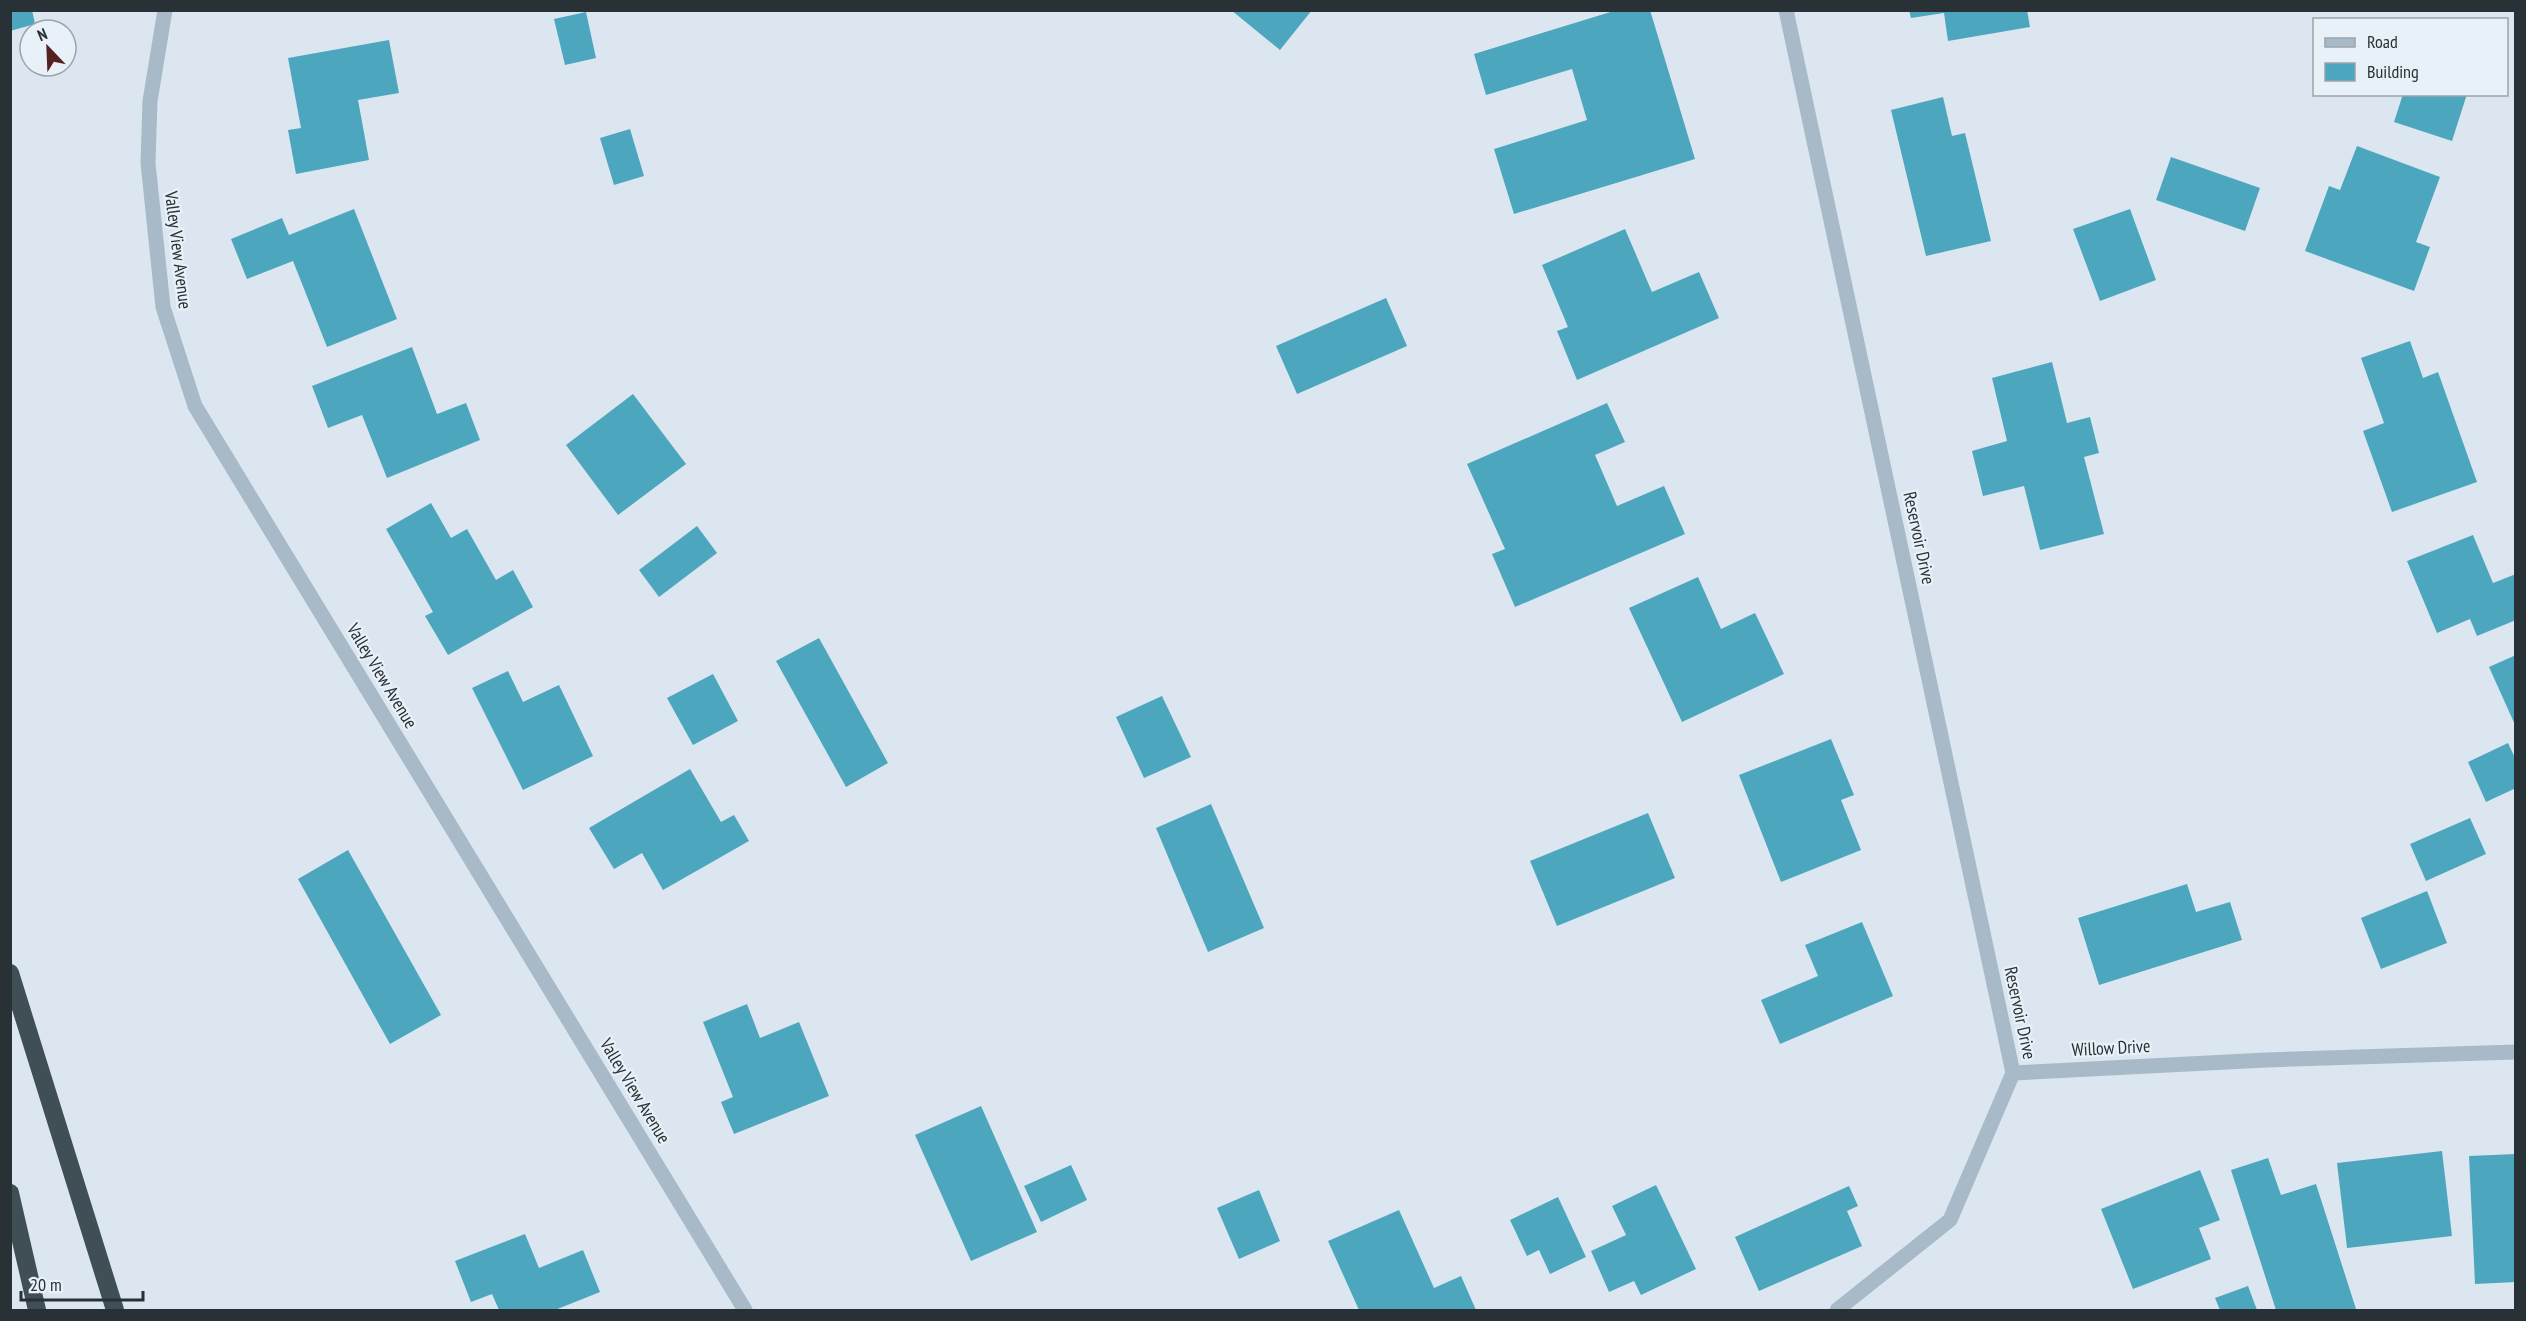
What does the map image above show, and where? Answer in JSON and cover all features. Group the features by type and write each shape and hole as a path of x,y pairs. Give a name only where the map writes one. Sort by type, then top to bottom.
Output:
{"highway":[{"path":"10,973 115,1311"},
{"path":"10,1192 37,1311"}],"street":[{"name":"Valley View Avenue","path":"165,10 150,101 148,164 163,307 195,406 745,1311"},
{"name":"Reservoir Drive","path":"1786,10 2013,1073"},
{"name":"Willow Drive","path":"2013,1073 2266,1059 2516,1052"},
{"path":"1837,1311 1950,1220 2013,1073"}],"building":[{"path":"10,10 32,10 34,18 18,18 18,29 10,31"},
{"path":"1231,10 1312,10 1280,50"},
{"path":"1617,10 1650,10 1695,159 1514,214 1494,149 1587,120 1572,69 1486,95 1474,54"},
{"path":"1909,10 2027,10 2030,27 1948,41 1944,13 1911,18"},
{"path":"586,12 596,58 565,65 554,19"},
{"path":"389,40 399,93 358,100 369,160 296,174 288,130 301,128 288,58"},
{"path":"2402,96 2466,96 2452,141 2394,122"},
{"path":"1943,97 1952,136 1965,133 1991,241 1926,256 1891,110"},
{"path":"630,129 644,176 614,185 600,138"},
{"path":"2357,146 2440,177 2416,242 2430,247 2414,291 2305,251 2329,186 2340,190"},
{"path":"2171,157 2260,188 2245,231 2156,200"},
{"path":"354,209 397,319 327,347 293,261 247,279 231,239 282,218 289,235"},
{"path":"2130,209 2156,280 2100,301 2073,229"},
{"path":"1625,229 1652,292 1699,272 1719,318 1577,380 1557,331 1568,327 1542,265"},
{"path":"1386,298 1407,346 1297,394 1276,346"},
{"path":"2410,341 2423,378 2438,372 2477,482 2392,512 2363,431 2384,423 2361,358"},
{"path":"412,347 437,414 466,403 480,440 387,478 362,415 328,428 312,386"},
{"path":"2052,362 2067,423 2090,417 2099,453 2084,457 2104,534 2040,550 2024,486 1983,496 1972,451 2007,441 1992,378"},
{"path":"633,394 686,464 618,515 566,445"},
{"path":"1607,403 1625,442 1595,455 1617,506 1664,486 1685,534 1515,607 1492,554 1505,549 1467,464"},
{"path":"431,503 451,538 467,529 496,580 513,570 533,607 448,655 425,616 433,612 386,529"},
{"path":"697,526 717,553 659,597 639,570"},
{"path":"2473,535 2493,583 2516,574 2516,620 2477,636 2470,619 2437,633 2407,561"},
{"path":"1698,577 1721,629 1755,613 1784,674 1682,722 1629,608"},
{"path":"819,638 888,763 846,787 776,661"},
{"path":"2516,655 2516,727 2489,667"},
{"path":"508,671 523,702 559,685 593,756 523,790 472,688"},
{"path":"713,674 738,721 693,745 667,698"},
{"path":"1162,696 1191,757 1144,778 1116,717"},
{"path":"1831,739 1854,795 1841,800 1861,850 1781,882 1739,775"},
{"path":"2508,743 2516,760 2516,788 2486,802 2468,762"},
{"path":"690,769 721,822 734,815 749,841 663,890 642,853 614,869 589,828"},
{"path":"1211,804 1264,928 1208,952 1156,828"},
{"path":"1648,813 1675,878 1557,926 1530,861"},
{"path":"2470,818 2486,854 2426,881 2410,844"},
{"path":"348,850 441,1015 390,1044 298,879"},
{"path":"2187,884 2196,912 2230,902 2242,940 2099,985 2078,918"},
{"path":"2427,891 2447,943 2381,969 2361,918"},
{"path":"1862,922 1893,996 1780,1044 1761,1000 1818,976 1805,945"},
{"path":"747,1004 760,1038 799,1022 829,1096 734,1134 721,1102 733,1097 703,1022"},
{"path":"981,1106 1037,1232 971,1261 915,1135"},
{"path":"2442,1151 2452,1236 2347,1248 2337,1163"},
{"path":"2516,1154 2516,1282 2475,1284 2469,1156"},
{"path":"2268,1158 2281,1195 2316,1184 2356,1309 2276,1310 2231,1170"},
{"path":"1071,1165 1087,1200 1041,1222 1024,1186"},
{"path":"2200,1170 2220,1220 2199,1228 2211,1259 2133,1289 2101,1209"},
{"path":"1656,1185 1696,1269 1641,1295 1634,1281 1609,1292 1591,1251 1626,1235 1612,1206"},
{"path":"1849,1186 1858,1206 1847,1211 1862,1246 1759,1291 1735,1237"},
{"path":"1259,1190 1280,1241 1239,1259 1217,1208"},
{"path":"1558,1197 1586,1257 1550,1274 1539,1250 1527,1256 1510,1220"},
{"path":"1399,1210 1434,1288 1461,1276 1476,1310 1359,1310 1328,1241"},
{"path":"525,1234 539,1268 583,1250 600,1292 555,1310 499,1310 492,1294 471,1302 455,1261"},
{"path":"2248,1286 2257,1310 2220,1310 2215,1298"}]}
